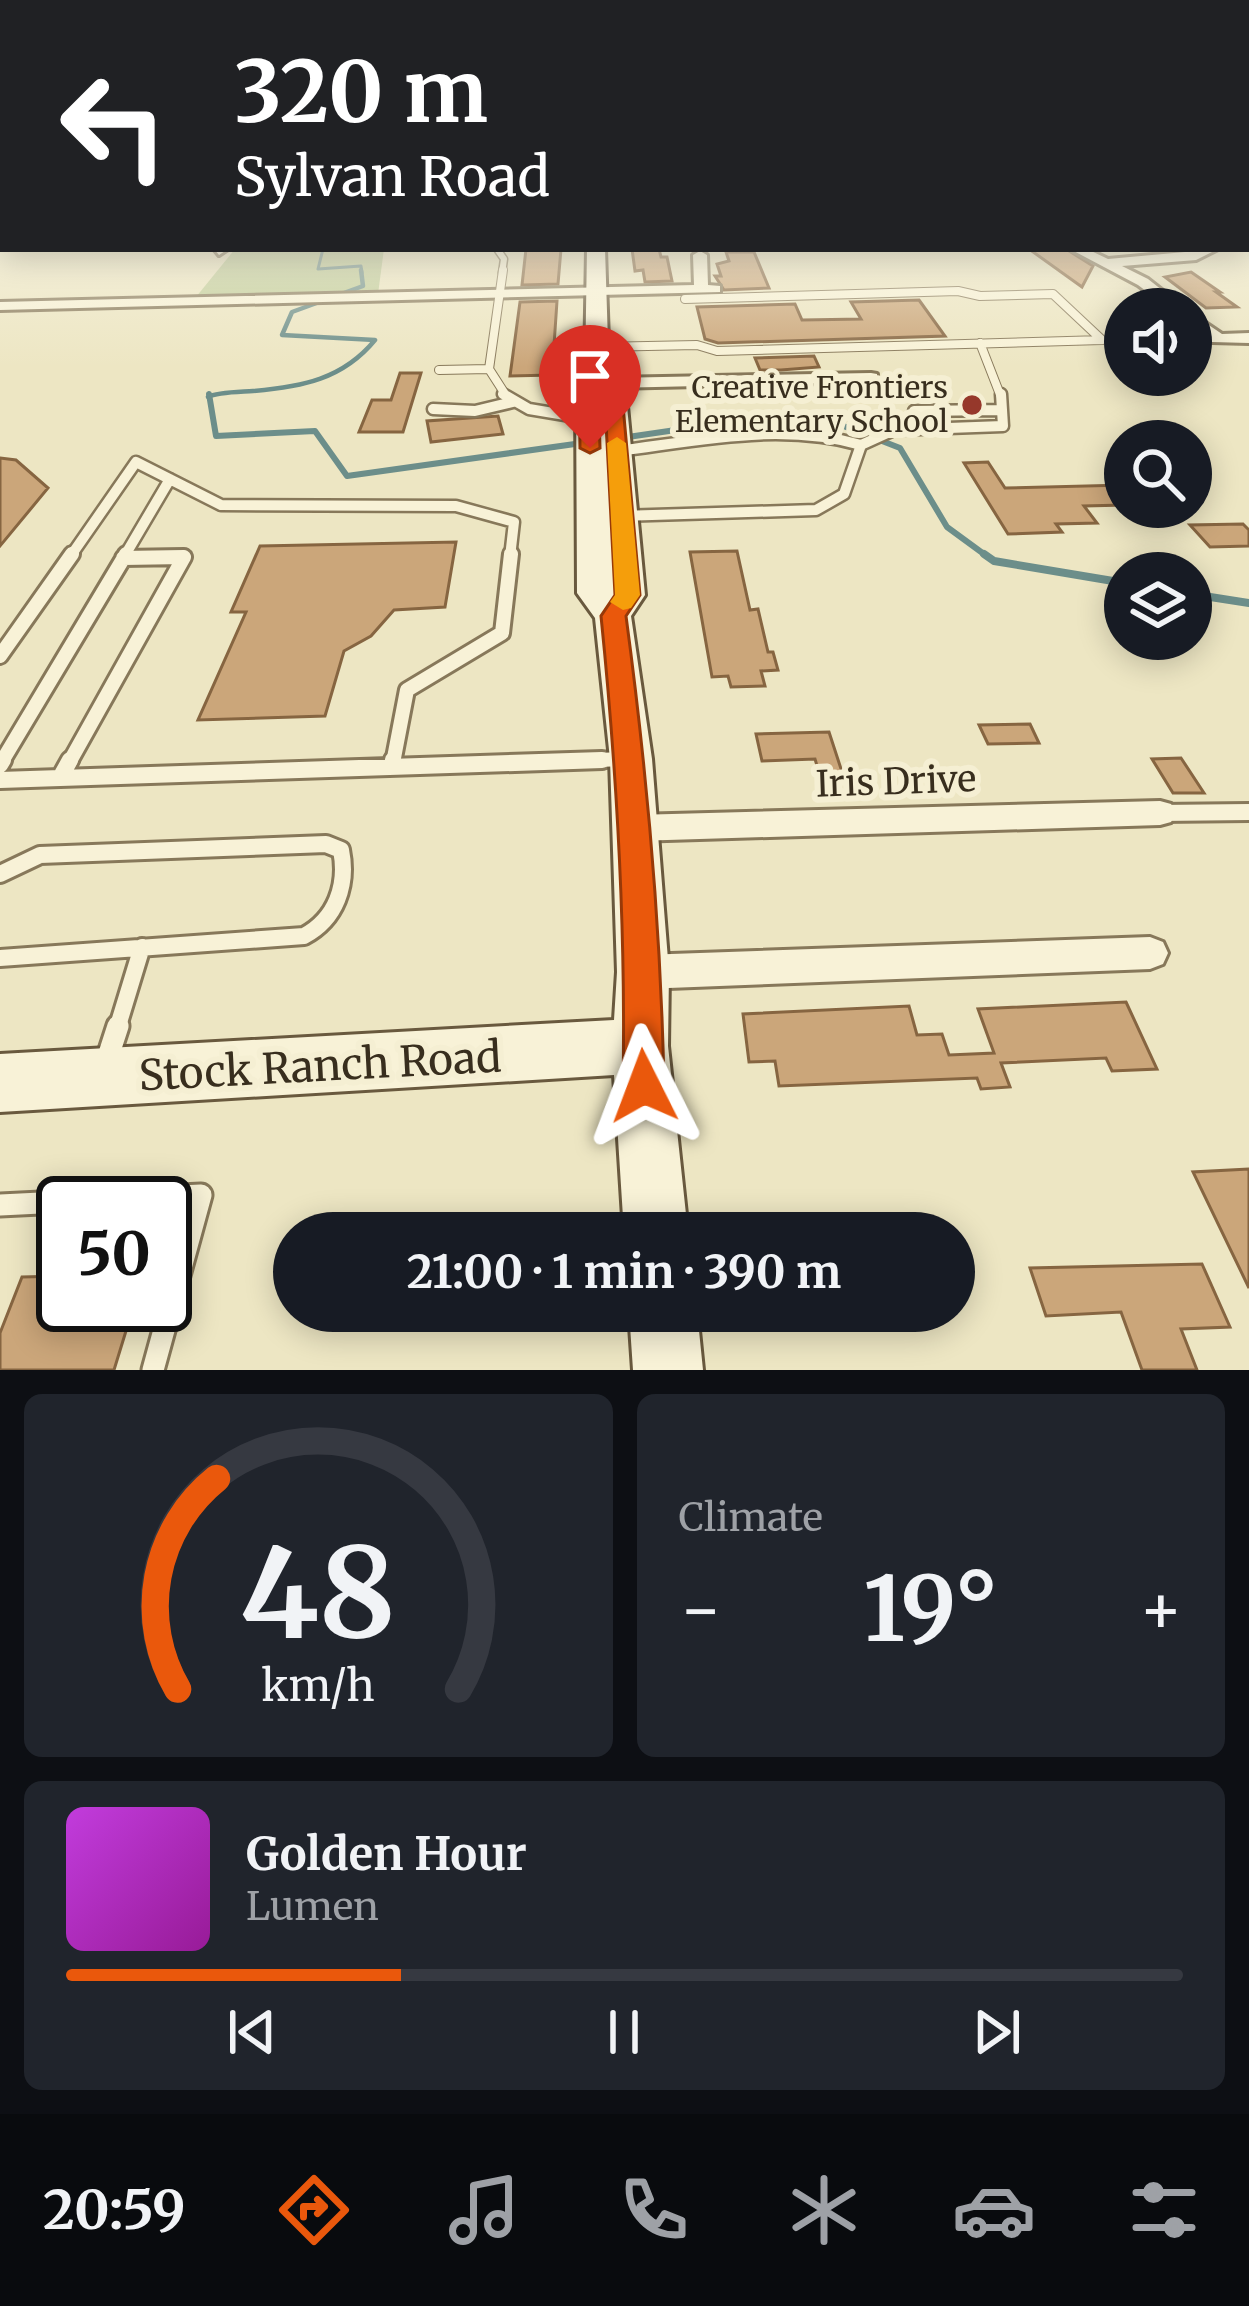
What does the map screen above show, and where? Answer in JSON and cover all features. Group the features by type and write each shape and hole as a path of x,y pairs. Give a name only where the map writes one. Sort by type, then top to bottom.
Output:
{"main road":[{"path":"596,252 602,368 588,382 620,516 628,595 613,616"},
{"path":"603,439 594,592 613,616 631,759 644,972 640,1046 654,1212"},
{"name":"Stock Ranch Road","path":"1,1085 640,1046"},
{"path":"665,1332 668,1370"}],"street":[{"path":"1084,252 1147,288"},
{"path":"1108,263 1205,252"},
{"path":"0,306 708,289 696,267 700,255"},
{"path":"1212,334 1218,339 1249,338"},
{"path":"602,368 871,378"},
{"name":"Iris Drive","path":"635,828 1160,813"},
{"path":"644,972 1150,953"}],"lane":[{"path":"499,252 504,259 489,369 493,384 513,402 603,439 795,435 831,436 864,444"},
{"path":"602,368 697,345 717,351 1102,340 1053,294 934,291 685,299"},
{"path":"620,516 816,510 844,494 864,444 881,434 1003,426 1000,386 980,344"},
{"path":"440,370 489,369"},
{"path":"433,409 475,411 513,402"},
{"path":"914,411 1000,410"},
{"path":"0,656 136,462 221,505 456,506 514,522 502,633 407,690 392,767"},
{"path":"0,765 170,479"},
{"path":"60,778 184,557 123,558"},
{"path":"0,780 631,759"},
{"path":"1160,813 1249,812"},
{"path":"0,874 40,855 326,844 341,850 344,860 332,918 322,930 304,936 0,958"},
{"path":"100,1079 142,947"},
{"path":"0,1205 201,1195 153,1370"}],"green space":[{"path":"233,252 384,252 378,294 196,297"}],"building":[{"path":"526,252 561,252 558,284 522,285"},
{"path":"632,252 660,252 667,257 672,281 645,282 643,270 635,271"},
{"path":"726,252 754,252 769,288 724,290 715,276 721,276 717,264 729,261"},
{"path":"1033,252 1071,252 1093,266 1082,287"},
{"path":"1191,272 1237,307 1212,308 1212,288 1180,288 1165,277"},
{"path":"919,300 945,336 718,343 705,339 697,307 795,304 802,320 861,319 851,302"},
{"path":"557,301 552,375 510,376 520,302"},
{"path":"814,356 819,367 781,370 760,370 755,358"},
{"path":"400,373 421,373 403,432 359,432 372,400 391,400"},
{"path":"498,416 503,434 431,442 427,421"},
{"path":"0,458 16,460 48,488 0,546"},
{"path":"988,462 1005,488 1104,486 1104,506 1084,506 1097,523 1056,524 1062,532 1008,534 964,463"},
{"path":"1243,524 1249,530 1249,546 1210,547 1193,528"},
{"path":"456,542 445,607 394,610 371,636 344,651 325,716 198,720 246,612 231,612 260,546"},
{"path":"737,551 750,610 758,609 768,652 773,652 778,670 761,671 765,686 731,687 728,676 712,677 690,552"},
{"path":"1030,724 1039,743 988,744 979,725"},
{"path":"829,732 844,778 821,779 815,759 762,761 756,734"},
{"path":"1181,758 1204,793 1173,793 1152,759"},
{"path":"1126,1002 1157,1069 1112,1071 1106,1058 1001,1063 1010,1087 981,1089 977,1078 779,1086 775,1061 749,1062 743,1014 909,1006 917,1035 942,1034 949,1055 994,1053 978,1009"},
{"path":"1249,1169 1249,1288 1193,1172"},
{"path":"1202,1264 1230,1327 1181,1329 1197,1370 1142,1370 1121,1312 1046,1316 1030,1268"},
{"path":"22,1277 36,1277 36,1332 126,1332 114,1370 0,1370 0,1333"}],"waterway":[{"path":"322,252 318,269 361,266 362,273"},
{"path":"209,397 320,379 363,353 375,340 282,335 292,312 363,286 361,270"},
{"path":"209,397 216,436 315,431 347,476 582,443"},
{"path":"621,438 751,419 823,418 900,448 947,527 988,557"},
{"path":"984,554 994,561 1104,579"},
{"path":"1212,597 1249,603"}],"slow traffic":[{"path":"617,443 628,595 623,602"}],"place":[{"name":"Creative Frontiers Elementary School","path":"972,405"}],"route":[{"path":"590,448 588,382 597,373 612,383 628,595 613,616 631,759 644,972 640,1046 644,1086"}]}
